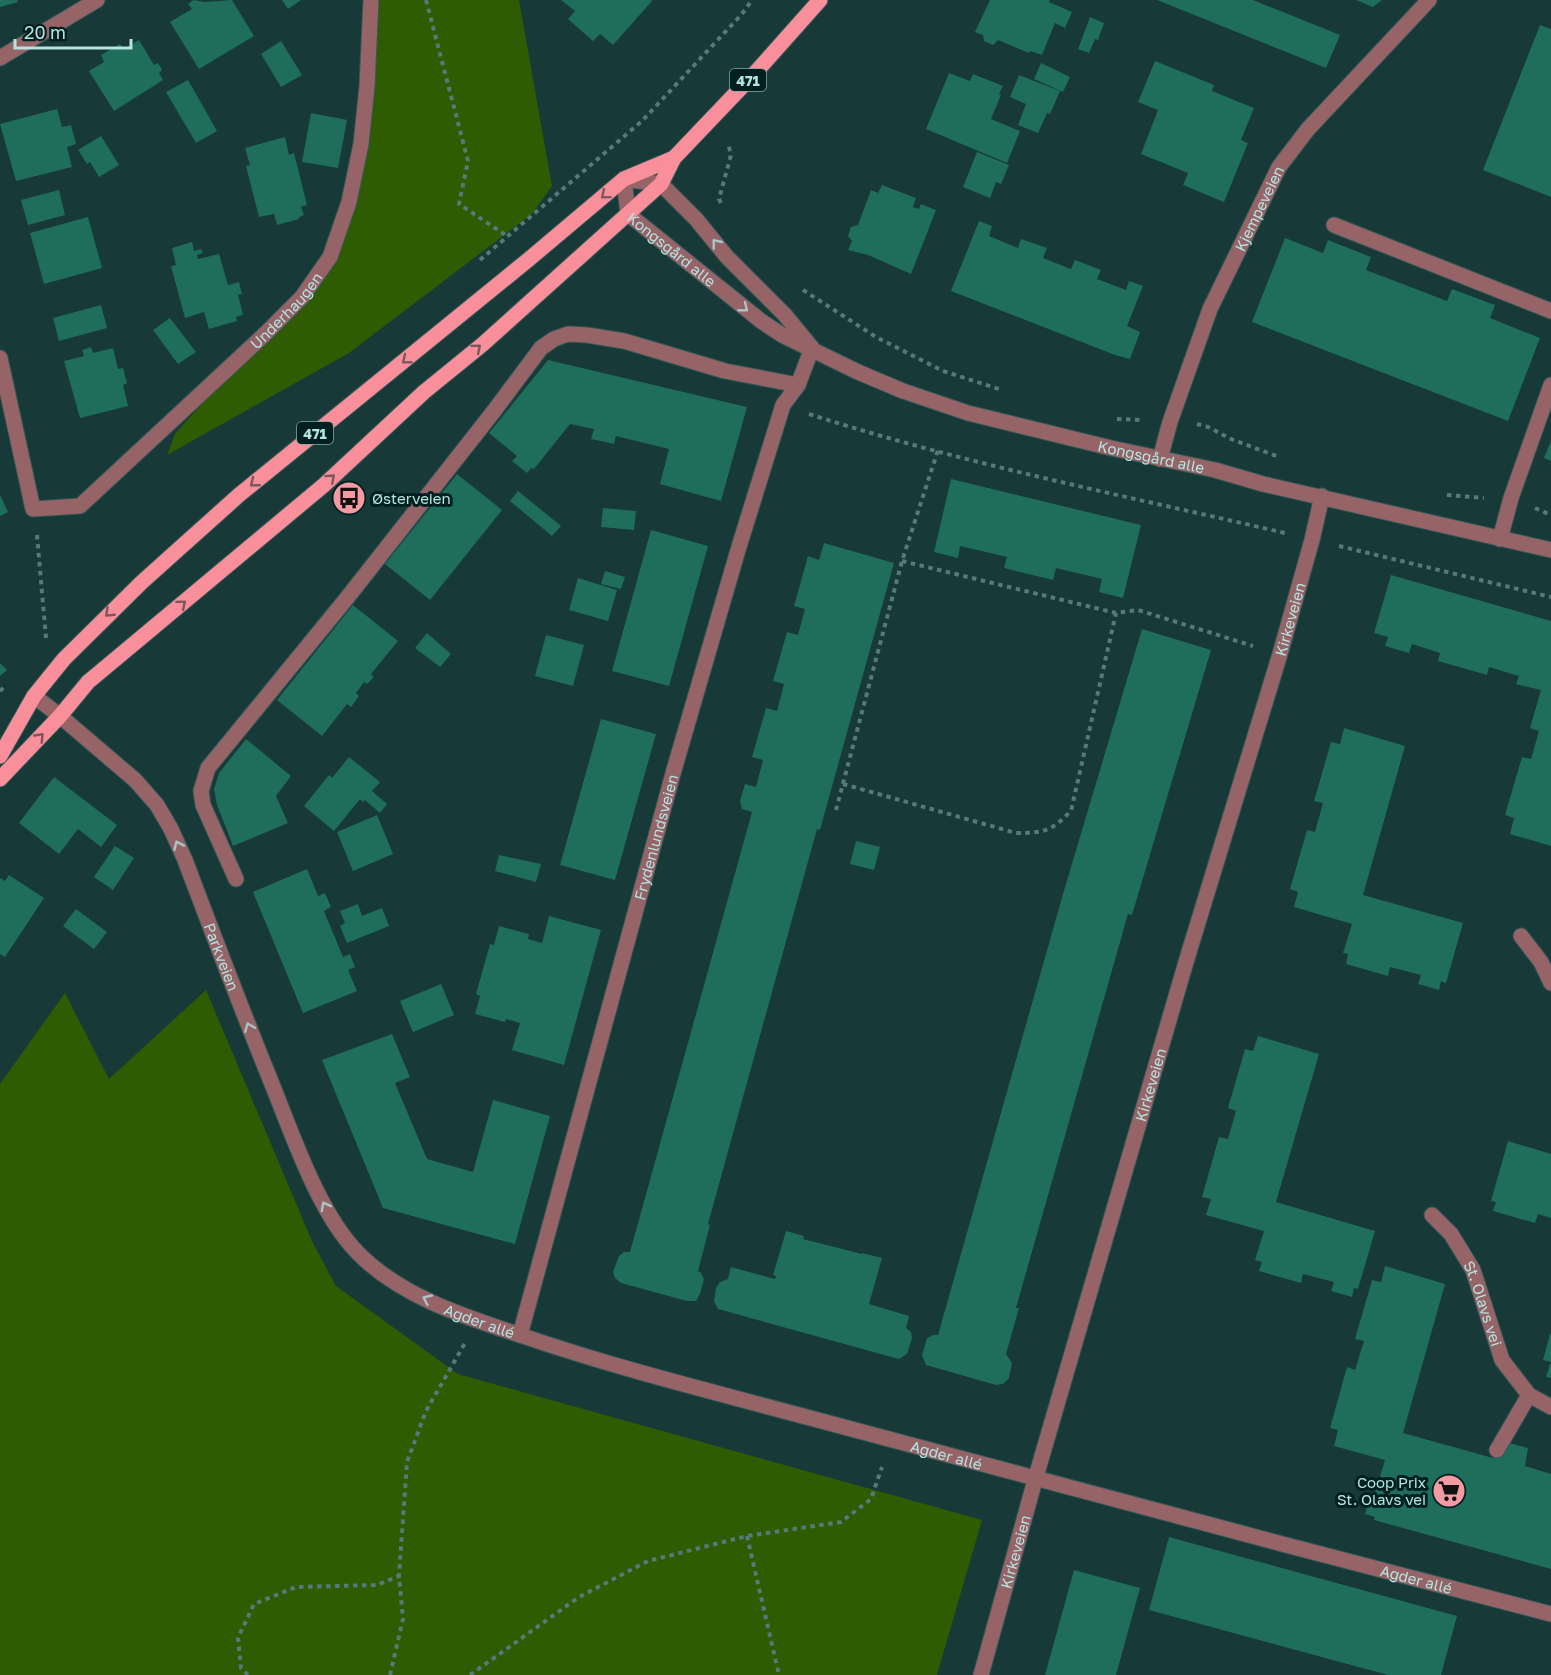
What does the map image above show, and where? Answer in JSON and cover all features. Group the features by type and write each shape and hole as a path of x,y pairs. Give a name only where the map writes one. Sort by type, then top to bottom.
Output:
{"main road":[{"name":"471","path":"0,779 60,716 88,682 324,484 424,392 483,344 661,184 674,158 756,72 820,0"},
{"name":"471","path":"0,756 34,696 64,659 142,582 239,495 624,179 674,158"}],"street":[{"path":"0,58 97,0"},
{"name":"Underhaugen","path":"33,509 80,506 264,335 302,297 330,257 349,202 361,144 367,87 371,0"},
{"name":"Kjempeveien","path":"1160,459 1170,422 1210,309 1279,167 1321,114 1429,0"},
{"path":"624,179 661,184"},
{"name":"Kongsgård alle","path":"624,179 628,214 761,321 782,335 903,391 968,412 1160,459 1215,470 1263,484 1551,550"},
{"name":"Kongsgård alle","path":"661,184 785,315 812,348"},
{"path":"1334,225 1551,311"},
{"path":"236,879 203,805 201,791 208,768 347,598 541,348 554,339 568,334 587,334 624,341 725,371 798,385"},
{"name":"Frydenlundsveien","path":"520,1335 674,770 738,550 783,405 798,385 812,348"},
{"path":"0,358 33,509"},
{"path":"1500,539 1511,498 1551,385"},
{"name":"Kirkeveien","path":"981,1675 1035,1480 1186,962 1280,654 1322,496"},
{"name":"Parkveien","path":"34,696 135,780 157,805 171,829 296,1144 338,1230 359,1254"},
{"path":"1521,936 1541,962 1551,983"},
{"name":"St. Olavs vei","path":"1432,1215 1451,1234 1473,1270 1502,1360 1529,1395 1551,1407"},
{"name":"Agder allé","path":"359,1254 388,1279 427,1299 478,1321 575,1354 1035,1480 1551,1614"},
{"path":"1497,1449 1529,1395"}],"path":[{"path":"426,0 468,161 459,204 507,236"},
{"path":"722,205 719,199 731,154 728,143"},
{"path":"801,288 876,337 943,371 1005,391"},
{"path":"783,405 865,432 1551,597"},
{"path":"1106,418 1184,421 1208,427 1231,439 1280,457"},
{"path":"836,810 902,561 938,450"},
{"path":"1446,495 1473,499 1511,498 1551,515"},
{"path":"33,509 46,638"},
{"path":"902,561 1116,613 1138,610 1280,654"},
{"path":"843,784 1016,833 1041,833 1057,824 1071,811 1116,613"},
{"path":"390,1675 403,1619 399,1576 407,1462 426,1411 478,1321"},
{"path":"470,1675 579,1597 648,1561 747,1536 841,1522 871,1499 891,1440"},
{"path":"747,1536 779,1675"},
{"path":"248,1675 241,1668 238,1638 254,1604 296,1587 377,1585 399,1576"}],"green space":[{"path":"371,0 519,0 552,186 532,214 349,353 167,455 175,434 330,257 349,202"},
{"path":"206,990 312,1241 336,1286 458,1374 982,1520 937,1675 0,1675 0,1084 65,993 109,1079"}],"building":[{"path":"0,0 17,0 18,2 0,7"},
{"path":"194,0 204,2 232,0 254,36 199,69 170,22 192,9 188,4"},
{"path":"282,0 301,0 288,9"},
{"path":"561,0 652,1 613,45 600,34 593,41 568,19 575,11"},
{"path":"990,0 1050,0 1049,2 1072,12 1065,28 1055,23 1042,55 1030,51 1029,53 998,40 993,45 984,41 983,35 975,32"},
{"path":"1157,0 1253,0 1340,35 1326,68"},
{"path":"1356,0 1382,0 1373,7"},
{"path":"1090,17 1104,23 1098,40 1095,39 1089,53 1078,49"},
{"path":"1540,25 1551,29 1551,197 1483,170"},
{"path":"139,40 154,65 158,63 162,70 159,73 163,80 114,111 89,71 104,62 101,55 120,44 124,49"},
{"path":"281,41 302,75 281,87 261,54"},
{"path":"1155,61 1214,85 1212,91 1254,108 1241,140 1248,143 1224,202 1183,185 1188,173 1141,154 1158,110 1138,102"},
{"path":"1041,63 1070,77 1063,92 1034,79"},
{"path":"949,73 970,81 973,74 1003,86 991,119 1020,131 1007,163 926,129"},
{"path":"1019,75 1060,91 1050,114 1047,113 1038,133 1018,125 1026,104 1010,97"},
{"path":"188,80 217,131 196,143 166,92"},
{"path":"57,109 62,127 71,125 76,144 67,147 72,167 16,181 0,124"},
{"path":"311,113 347,120 338,168 302,162"},
{"path":"101,136 119,165 99,177 90,162 87,164 78,150"},
{"path":"285,137 289,155 294,153 307,205 301,207 304,215 299,219 277,225 274,214 259,217 246,166 250,165 245,148"},
{"path":"977,152 1009,165 1001,184 996,182 990,198 963,187"},
{"path":"882,185 916,198 913,207 919,209 921,204 936,210 911,274 868,255 848,250 852,241 848,236 851,227 858,225 871,190 878,193"},
{"path":"59,190 65,215 28,225 21,200"},
{"path":"88,217 102,268 44,284 30,233"},
{"path":"979,221 992,226 989,236 1018,248 1021,239 1047,248 1043,258 1071,269 1075,260 1101,270 1097,279 1126,290 1129,281 1143,286 1127,326 1140,332 1130,359 951,291"},
{"path":"1285,238 1323,253 1328,240 1371,257 1366,270 1447,301 1452,289 1495,305 1490,318 1540,338 1508,421 1252,322"},
{"path":"192,242 194,251 201,249 203,253 197,255 198,259 219,254 228,285 239,282 242,294 238,295 243,315 236,317 237,321 209,329 204,312 185,318 171,266 176,265 172,248"},
{"path":"101,305 107,328 59,341 53,318"},
{"path":"170,318 196,352 178,364 153,330"},
{"path":"91,347 93,353 113,348 118,369 123,368 127,383 123,385 128,406 80,418 64,361 84,356 82,350"},
{"path":"548,360 747,407 721,501 660,484 669,449 616,436 614,444 591,439 594,429 570,424 534,469 531,468 527,473 512,461 517,456 489,433"},
{"path":"1551,441 1551,461 1544,458"},
{"path":"457,474 502,510 430,600 385,564"},
{"path":"951,479 1141,525 1123,598 1099,592 1102,579 1056,568 1053,580 1004,568 1007,557 960,546 958,558 934,552"},
{"path":"518,491 561,526 552,536 510,501"},
{"path":"0,495 8,512 0,516"},
{"path":"603,508 636,511 634,530 601,527"},
{"path":"651,530 708,546 669,686 612,671"},
{"path":"824,543 894,563 820,830 817,829 708,1224 710,1225 698,1271 704,1279 700,1294 696,1301 687,1301 621,1283 615,1278 613,1272 619,1256 624,1252 630,1252 752,812 742,809 740,801 745,784 756,787 763,760 752,757 766,708 777,711 784,684 773,681 787,632 798,635 805,609 794,606 808,556 819,560"},
{"path":"605,571 625,577 621,589 601,584"},
{"path":"1391,575 1551,621 1551,846 1510,834 1514,818 1505,815 1522,757 1531,759 1539,731 1530,728 1541,690 1516,684 1519,676 1489,667 1487,675 1438,661 1440,653 1412,644 1409,653 1385,646 1388,637 1374,633"},
{"path":"578,578 617,590 608,621 569,610"},
{"path":"353,605 398,641 371,674 374,677 367,684 364,682 356,693 359,696 351,707 347,704 322,736 277,700"},
{"path":"1142,629 1211,650 1132,915 1128,914 1016,1308 1019,1308 1006,1354 1012,1363 1009,1378 1003,1384 996,1385 926,1365 922,1355 927,1338 938,1335 1063,894"},
{"path":"427,633 451,654 440,667 415,648"},
{"path":"546,635 584,645 573,686 535,676"},
{"path":"0,663 7,670 0,676"},
{"path":"601,719 656,734 615,880 560,865"},
{"path":"1344,728 1405,746 1363,895 1463,923 1446,983 1441,981 1439,990 1418,984 1421,975 1390,967 1388,976 1346,964 1348,954 1343,953 1352,924 1294,907 1298,892 1290,889 1307,830 1315,832 1323,803 1314,801 1331,742 1340,744"},
{"path":"246,739 291,776 276,796 288,823 233,846 217,805 214,789 219,773"},
{"path":"349,757 380,782 372,791 387,804 380,813 365,800 363,802 360,799 334,831 304,806 329,775 332,778"},
{"path":"54,777 117,825 101,847 78,829 59,854 19,823"},
{"path":"377,815 393,854 353,871 337,832"},
{"path":"856,841 880,847 874,870 850,864"},
{"path":"115,846 134,858 113,890 94,877"},
{"path":"499,855 541,864 536,882 495,871"},
{"path":"307,869 318,896 325,893 331,907 324,911 343,957 350,954 355,967 348,970 357,991 303,1013 253,892"},
{"path":"9,875 44,898 5,957 0,954 0,878 5,881"},
{"path":"358,904 362,916 382,908 389,926 347,943 340,926 345,923 340,911"},
{"path":"76,909 107,932 94,949 63,926"},
{"path":"549,916 601,930 564,1065 512,1050 520,1023 506,1019 505,1022 475,1014 480,996 476,994 490,944 494,945 499,926 529,934 528,939 542,943"},
{"path":"441,984 454,1015 413,1032 400,1001"},
{"path":"392,1034 410,1077 395,1083 427,1159 473,1172 493,1100 550,1116 515,1244 383,1208 322,1060"},
{"path":"1258,1036 1319,1054 1276,1202 1375,1231 1358,1289 1354,1288 1352,1297 1331,1291 1334,1282 1303,1274 1301,1283 1259,1271 1262,1262 1255,1260 1264,1231 1206,1215 1211,1199 1202,1197 1219,1137 1228,1139 1236,1111 1228,1108 1245,1049 1253,1051"},
{"path":"1508,1141 1551,1154 1551,1218 1538,1214 1535,1223 1493,1211 1496,1202 1491,1201"},
{"path":"786,1231 804,1236 803,1239 882,1258 869,1304 909,1316 906,1328 911,1332 912,1338 907,1354 899,1359 718,1309 714,1301 716,1288 720,1282 728,1279 731,1267 775,1279 776,1276 773,1275"},
{"path":"1385,1266 1445,1284 1403,1433 1493,1458 1495,1450 1506,1442 1528,1448 1525,1466 1551,1474 1551,1569 1374,1520 1375,1517 1365,1514 1371,1492 1375,1493 1385,1460 1334,1446 1338,1430 1330,1428 1347,1367 1355,1370 1364,1341 1355,1339 1372,1280 1381,1282"},
{"path":"1551,1334 1551,1362 1543,1360"},
{"path":"1551,1364 1551,1378 1546,1377"},
{"path":"1169,1537 1457,1616 1441,1675 1388,1675 1149,1610"},
{"path":"1074,1570 1140,1588 1116,1675 1045,1675"}],"place":[{"name":"Østerveien","path":"349,498"},
{"name":"Coop Prix St. Olavs vei","path":"1449,1491"}]}
